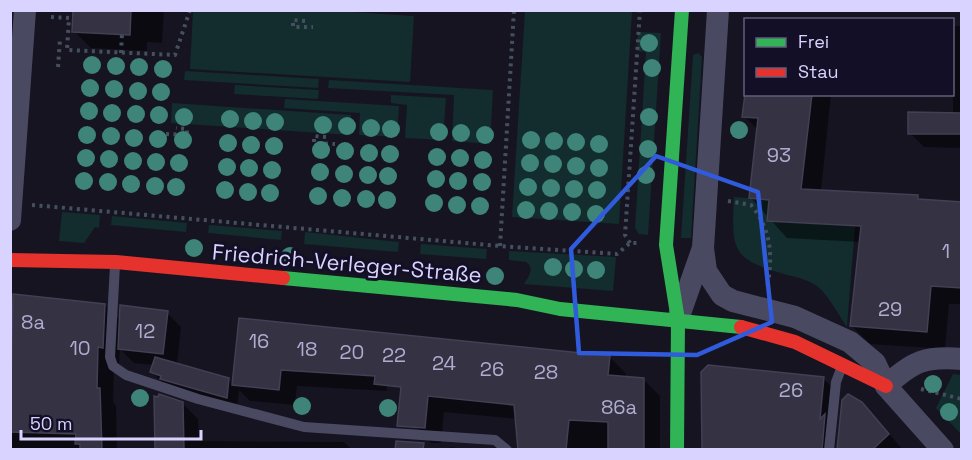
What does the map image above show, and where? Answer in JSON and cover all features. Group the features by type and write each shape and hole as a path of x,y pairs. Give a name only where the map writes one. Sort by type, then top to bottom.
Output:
{"street":[{"path":"676,450 678,320 666,245 682,10"},
{"path":"718,10 703,248 706,271 722,295 733,301 795,317 850,342 875,363 886,386 943,450"},
{"path":"10,57 25,16"},
{"path":"12,211 25,16"},
{"path":"678,320 703,248"},
{"name":"Friedrich-Verleger-Straße","path":"10,260 69,263 116,262 517,300 560,309 678,320 763,332 795,342 886,386"},
{"path":"886,386 917,361 943,357 962,359"}],"lane":[{"path":"116,262 110,357 113,366 126,375 191,397 304,427 495,440 507,450"},
{"path":"829,450 836,382 843,366"}],"path":[{"path":"51,17 69,18 67,50 175,55 190,10"},
{"path":"500,246 514,10"},
{"path":"12,211 617,254 630,243 625,235 640,10"},
{"path":"305,21 293,20 292,27 313,27"},
{"path":"122,34 122,52"},
{"path":"58,67 60,39"},
{"path":"166,134 187,135 188,129 176,128"},
{"path":"326,137 314,136 314,143 335,144"},
{"path":"706,199 751,205 762,221 772,250 763,308"}],"highlighted area":[{"path":"656,156 758,192 772,322 697,355 579,353 571,249"}],"green space":[{"path":"321,10 414,16 410,82 190,69 193,11"},
{"path":"525,11 632,11 619,224 512,217"},
{"path":"638,32 661,33 648,235 639,234 635,228 646,52 637,51"},
{"path":"698,53 702,57 691,238 681,238 693,55"},
{"path":"185,71 319,79 318,88 184,80"},
{"path":"329,80 493,90 490,144 452,141 454,95 328,88"},
{"path":"235,85 319,90 318,99 234,94"},
{"path":"391,95 446,98 443,140 405,138 407,105 391,103"},
{"path":"285,99 399,106 397,137 359,135 360,113 284,108"},
{"path":"172,103 351,115 350,135 171,123"},
{"path":"734,197 769,200 767,221 855,226 847,327 817,286 755,264 745,258 735,242"},
{"path":"62,212 100,215 99,228 95,227 84,243 59,241"},
{"path":"112,216 187,223 186,232 111,225"},
{"path":"209,225 282,231 281,240 208,233"},
{"path":"305,232 399,242 398,252 304,244"},
{"path":"421,244 487,249 486,259 420,254"},
{"path":"509,251 616,257 613,291 524,284 530,272 529,264 509,260"},
{"path":"953,374 961,375 961,434 936,408"}],"building":[{"path":"73,10 131,10 130,35 72,32"},
{"path":"745,96 812,96 801,189 918,195 918,199 962,202 962,288 931,286 927,332 850,326 861,226 767,221 769,200 749,198 758,118 742,117"},
{"path":"908,112 962,113 962,134 908,134"},
{"path":"13,294 105,304 103,348 98,347 97,388 100,388 102,450 80,450 80,444 75,444 76,434 10,432"},
{"path":"120,305 168,311 163,354 118,349"},
{"path":"239,318 610,356 608,375 644,378 644,450 608,450 608,422 569,420 566,450 518,450 514,405 428,396 425,428 397,426 401,387 374,384 375,376 281,370 279,390 232,385"},
{"path":"155,357 229,378 227,398 160,379 161,376 150,372"},
{"path":"708,365 824,377 820,419 825,414 822,450 702,450 701,372"},
{"path":"159,394 183,402 184,450 155,450 154,396 158,397"},
{"path":"848,394 862,402 889,434 872,450 837,450 842,400"},
{"path":"396,441 424,443 423,450 395,450"}],"traffic: fast":[{"path":"677,450 678,320 666,245 682,10"},
{"path":"283,278 517,300 560,309 741,327"}],"traffic: jam":[{"path":"10,260 116,262 283,278"},
{"path":"741,327 795,342 886,386"}]}
